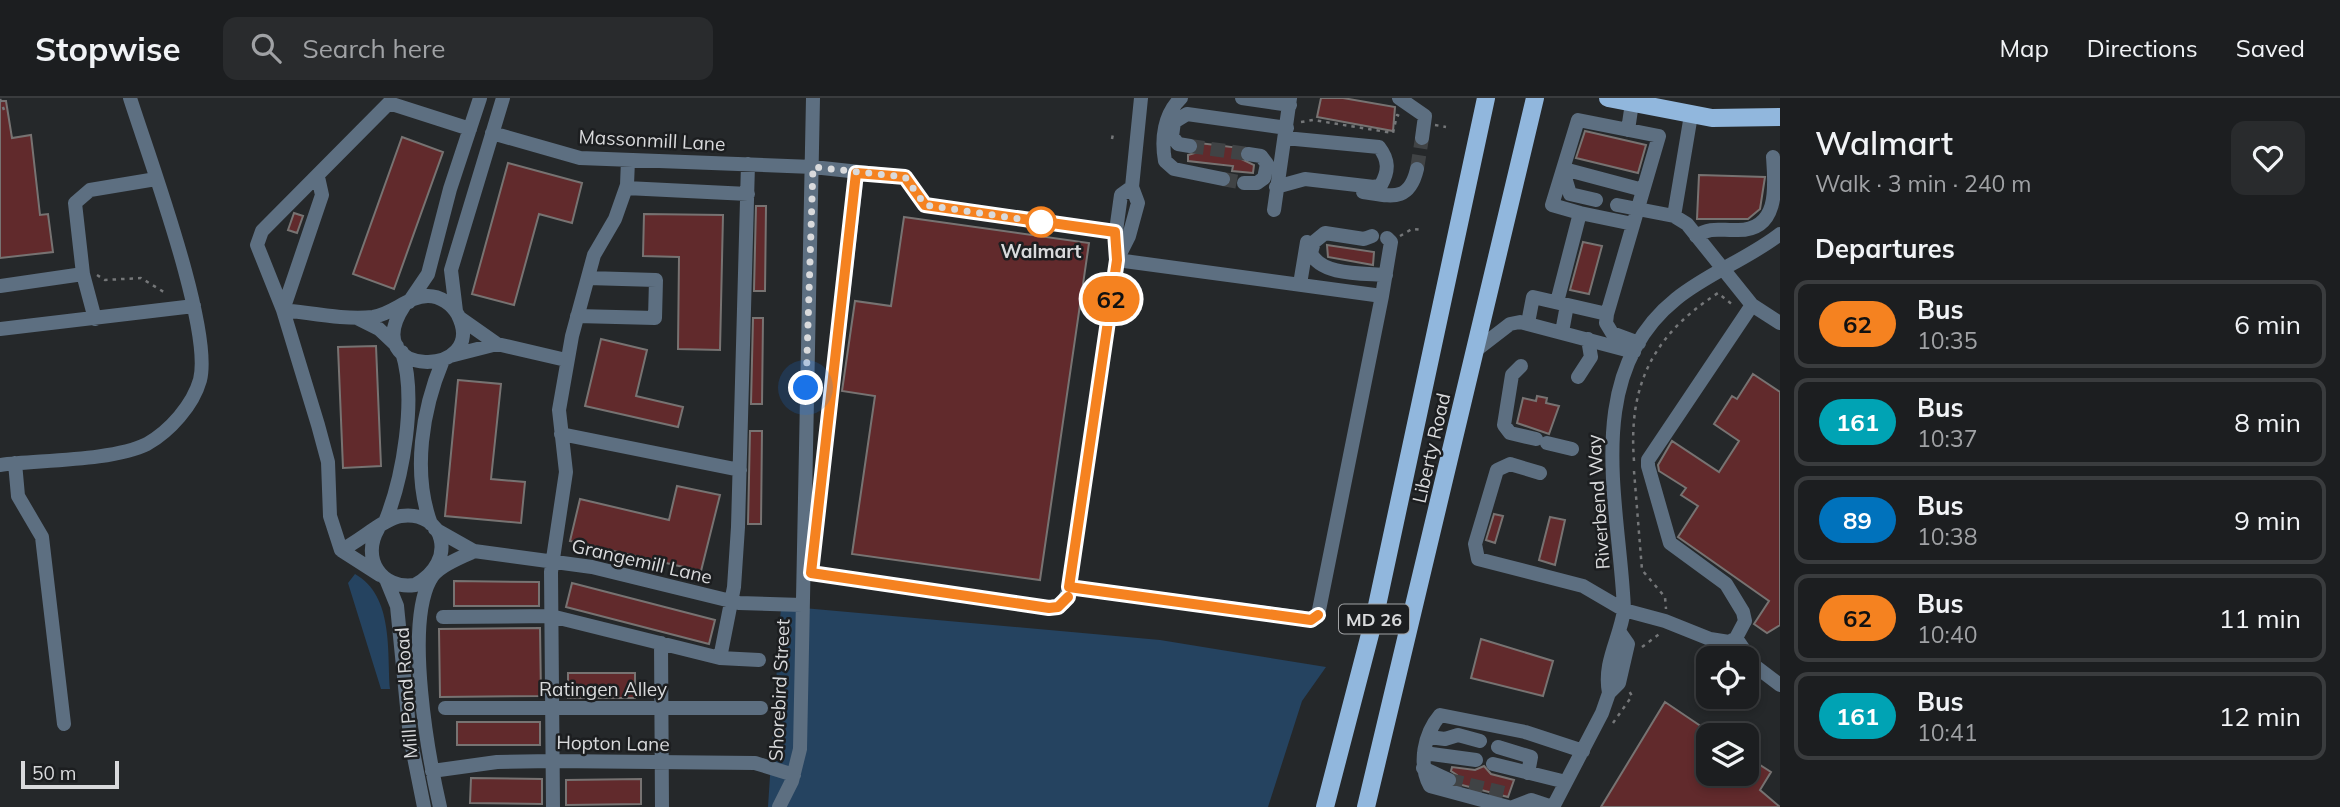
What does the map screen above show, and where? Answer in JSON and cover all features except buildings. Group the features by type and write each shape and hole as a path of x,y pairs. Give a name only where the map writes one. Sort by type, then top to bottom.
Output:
{"main road":[{"name":"Liberty Road","path":"1325,807 1376,615 1486,98"},
{"name":"Liberty Road","path":"1366,807 1373,787 1535,98"},
{"path":"1608,98 1691,115 1733,119 1780,117"},
{"path":"1373,787 1378,807"}],"street":[{"path":"0,465 123,452 147,444 186,409 200,380 203,351 194,306 130,98"},
{"name":"Mill Pond Road","path":"424,807 410,737 397,606 383,577 374,567 371,547 397,486 405,422 407,369 394,327 406,304 428,274 480,98"},
{"name":"Mill Pond Road","path":"440,807 432,771 419,630 421,603 441,560 442,551 422,500 421,471 427,408 446,358 460,341 451,270 503,98"},
{"path":"807,572 813,98"},
{"path":"1117,260 1129,236 1138,202 1132,187 1141,98"},
{"path":"1181,98 1170,110 1166,123 1165,161 1174,169 1223,179"},
{"path":"1242,98 1288,118 1379,147 1387,158 1386,176 1381,185 1374,187 1305,179 1276,187"},
{"path":"1399,98 1422,112 1426,122 1422,138"},
{"path":"341,550 403,515 413,516 474,551 431,577 408,586 393,584 341,550 330,516 328,462 283,310 257,245 262,231 388,103 470,129"},
{"path":"1628,130 1632,103"},
{"path":"1190,146 1178,144 1172,136 1174,122 1186,114 1288,118"},
{"path":"1674,216 1691,115"},
{"path":"1274,210 1288,118"},
{"path":"1633,224 1552,205 1578,120 1659,136 1606,323 1612,333 1637,347"},
{"name":"Massonmill Lane","path":"492,133 580,158 813,167 905,177 925,205 1115,232"},
{"path":"1244,183 1257,183 1264,178 1267,164 1261,156 1248,154"},
{"path":"1696,236 1712,228 1748,229 1766,217 1778,196 1773,157"},
{"path":"553,807 552,560 566,472 559,410 566,360 577,316 594,256 615,219 626,188 628,160"},
{"path":"720,657 731,601 740,470 748,164"},
{"path":"1305,179 1313,186 1395,196 1406,192 1414,184 1417,169"},
{"path":"1564,169 1643,190"},
{"path":"1564,169 1570,194 1595,200"},
{"path":"807,572 856,173"},
{"path":"283,310 322,195 318,177"},
{"path":"95,319 83,274 75,203 90,190 156,179"},
{"path":"807,572 1049,608 1063,603 1069,587 1117,260 1115,232 1121,195 1132,187"},
{"path":"626,188 748,194"},
{"path":"1617,205 1674,216 1687,224 1723,269 1749,310 1780,323"},
{"path":"1562,332 1562,303 1580,213"},
{"path":"1300,285 1307,241 1312,233 1320,226 1342,229"},
{"path":"1069,587 1311,620 1318,615 1382,296 1386,275 1391,242 1387,237 1364,239 1325,233 1314,242 1311,253 1322,265 1386,275"},
{"name":"Riverbend Way","path":"1553,807 1583,751 1609,693 1606,678 1614,641 1621,634 1624,610 1611,448 1613,413 1626,368 1646,330 1675,300 1780,234"},
{"path":"1117,260 1382,296"},
{"path":"0,286 83,274"},
{"path":"577,316 655,318 656,280 588,278"},
{"path":"283,310 374,317 429,296 440,298 497,344 566,360"},
{"path":"1528,323 1533,297 1607,314"},
{"path":"0,330 194,306"},
{"path":"1540,472 1506,464 1493,477 1475,554 1484,562 1583,586 1624,610 1665,621 1721,642 1736,638 1745,621 1744,611 1726,584 1670,543 1648,460 1749,310"},
{"path":"356,317 379,329 400,350 419,363 497,344"},
{"path":"1475,351 1510,324 1528,323 1588,339 1637,347"},
{"path":"1578,377 1591,357 1588,339"},
{"path":"1521,366 1511,375 1503,425 1510,432 1572,449"},
{"path":"561,434 740,470"},
{"path":"15,463 18,496 42,537 64,724"},
{"name":"Grangemill Lane","path":"474,551 552,560 731,601 802,606"},
{"name":"Shorebird Street","path":"779,807 794,775 800,749 802,606 807,572"},
{"path":"443,617 551,616 720,657 759,660"},
{"path":"1736,638 1755,666 1780,685"},
{"path":"661,643 662,807"},
{"name":"Ratingen Alley","path":"445,708 761,708"},
{"path":"1553,807 1531,800 1510,803 1430,786 1423,768 1424,753 1435,721 1440,715 1447,713 1525,732 1583,751"},
{"path":"1429,737 1445,739 1458,735 1480,741"},
{"path":"1498,747 1531,757 1528,773"},
{"path":"1424,753 1476,760"},
{"name":"Hopton Lane","path":"432,771 497,762 755,763 794,775"},
{"path":"1493,764 1566,782"},
{"path":"1423,768 1449,780"}],"path":[{"path":"0,99 4,110"},
{"path":"1288,118 1304,123 1313,120 1394,133 1397,115 1446,127"},
{"path":"1112,139 1113,134"},
{"path":"1387,237 1412,229 1423,230"},
{"path":"83,274 97,275 105,281 141,278 168,295"},
{"path":"1638,650 1661,634 1665,621 1665,597 1642,570 1632,432 1638,391 1657,349 1678,323 1699,305 1718,293 1749,310"},
{"path":"1610,728 1632,696 1628,688"}],"shaded area":[{"path":"355,574 368,584 382,610 388,642 390,689 381,689 348,583"},
{"path":"781,606 1160,640 1326,667 1302,701 1268,807 768,807"}],"tunnel":[{"path":"1417,169 1422,138"},
{"path":"1190,146 1248,154"},
{"path":"1223,179 1244,183"},
{"path":"1449,780 1509,794"}],"bus line":[{"name":"62","path":"1068,597 1058,607 1049,608 811,573 856,173 905,177 925,205 1115,232 1117,260 1069,587 1311,620 1318,615"}],"place":[{"name":"Walmart","path":"1041,222"}],"route":[{"path":"806,388 813,167 905,177 925,205 1041,222"}]}
